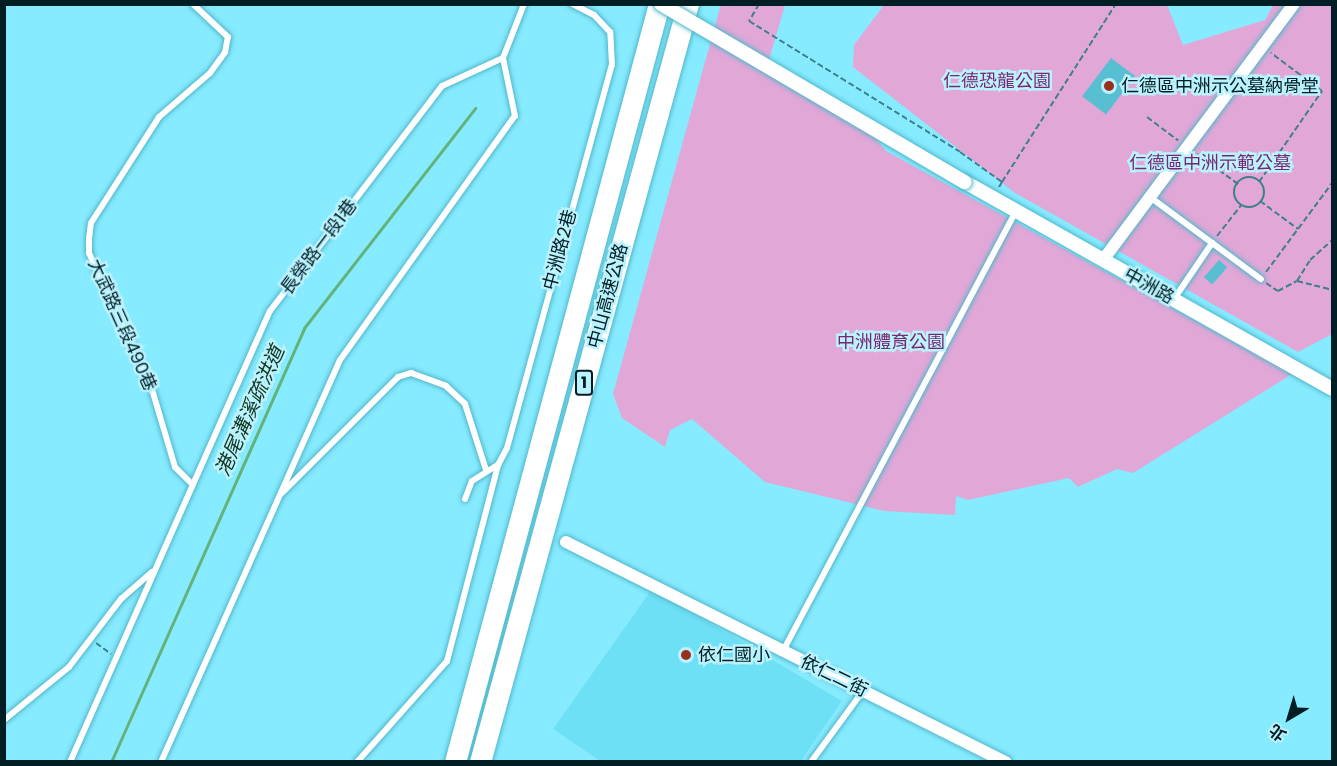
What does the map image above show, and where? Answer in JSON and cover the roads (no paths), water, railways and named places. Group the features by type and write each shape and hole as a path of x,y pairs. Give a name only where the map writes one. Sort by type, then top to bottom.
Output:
{"highway":[{"name":"中山高速公路","path":"455,762 660,4"},
{"name":"中山高速公路","path":"480,762 688,4"}],"street":[{"name":"中洲路","path":"660,4 998,202 1332,389"},
{"path":"1103,260 1294,4"},
{"name":"依仁二街","path":"566,542 1006,762"}],"lane":[{"name":"大武路三段490巷","path":"192,484 175,467 151,386 89,254 89,239 91,223 159,117 210,73 225,52 228,38 193,4"},
{"path":"161,762 340,360 505,136 515,117 503,58 524,4"},
{"name":"中洲路2巷","path":"498,465 612,64 610,32 594,15 572,4"},
{"name":"長榮路一段1巷","path":"70,762 270,311 442,86 503,58"},
{"path":"1150,197 1261,279"},
{"path":"783,651 1016,211"},
{"path":"1173,299 1212,243"},
{"path":"279,495 399,377 411,373 447,386 465,404 486,470"},
{"path":"465,499 472,481 486,470 498,465"},
{"path":"357,762 447,661 498,465"},
{"path":"4,720 69,667 121,599 155,570"},
{"path":"811,762 863,691"}],"waterway":[{"name":"港尾溝溪疏洪道","path":"111,762 304,328 475,108"}],"place":[{"name":"仁德區中洲示公墓納骨堂","path":"1109,86"},
{"name":"依仁國小","path":"686,655"}],"park label":[{"name":"仁德恐龍公園","path":"997,81"},
{"name":"仁德區中洲示範公墓","path":"1210,163"},
{"name":"中洲體育公園","path":"891,342"}]}
